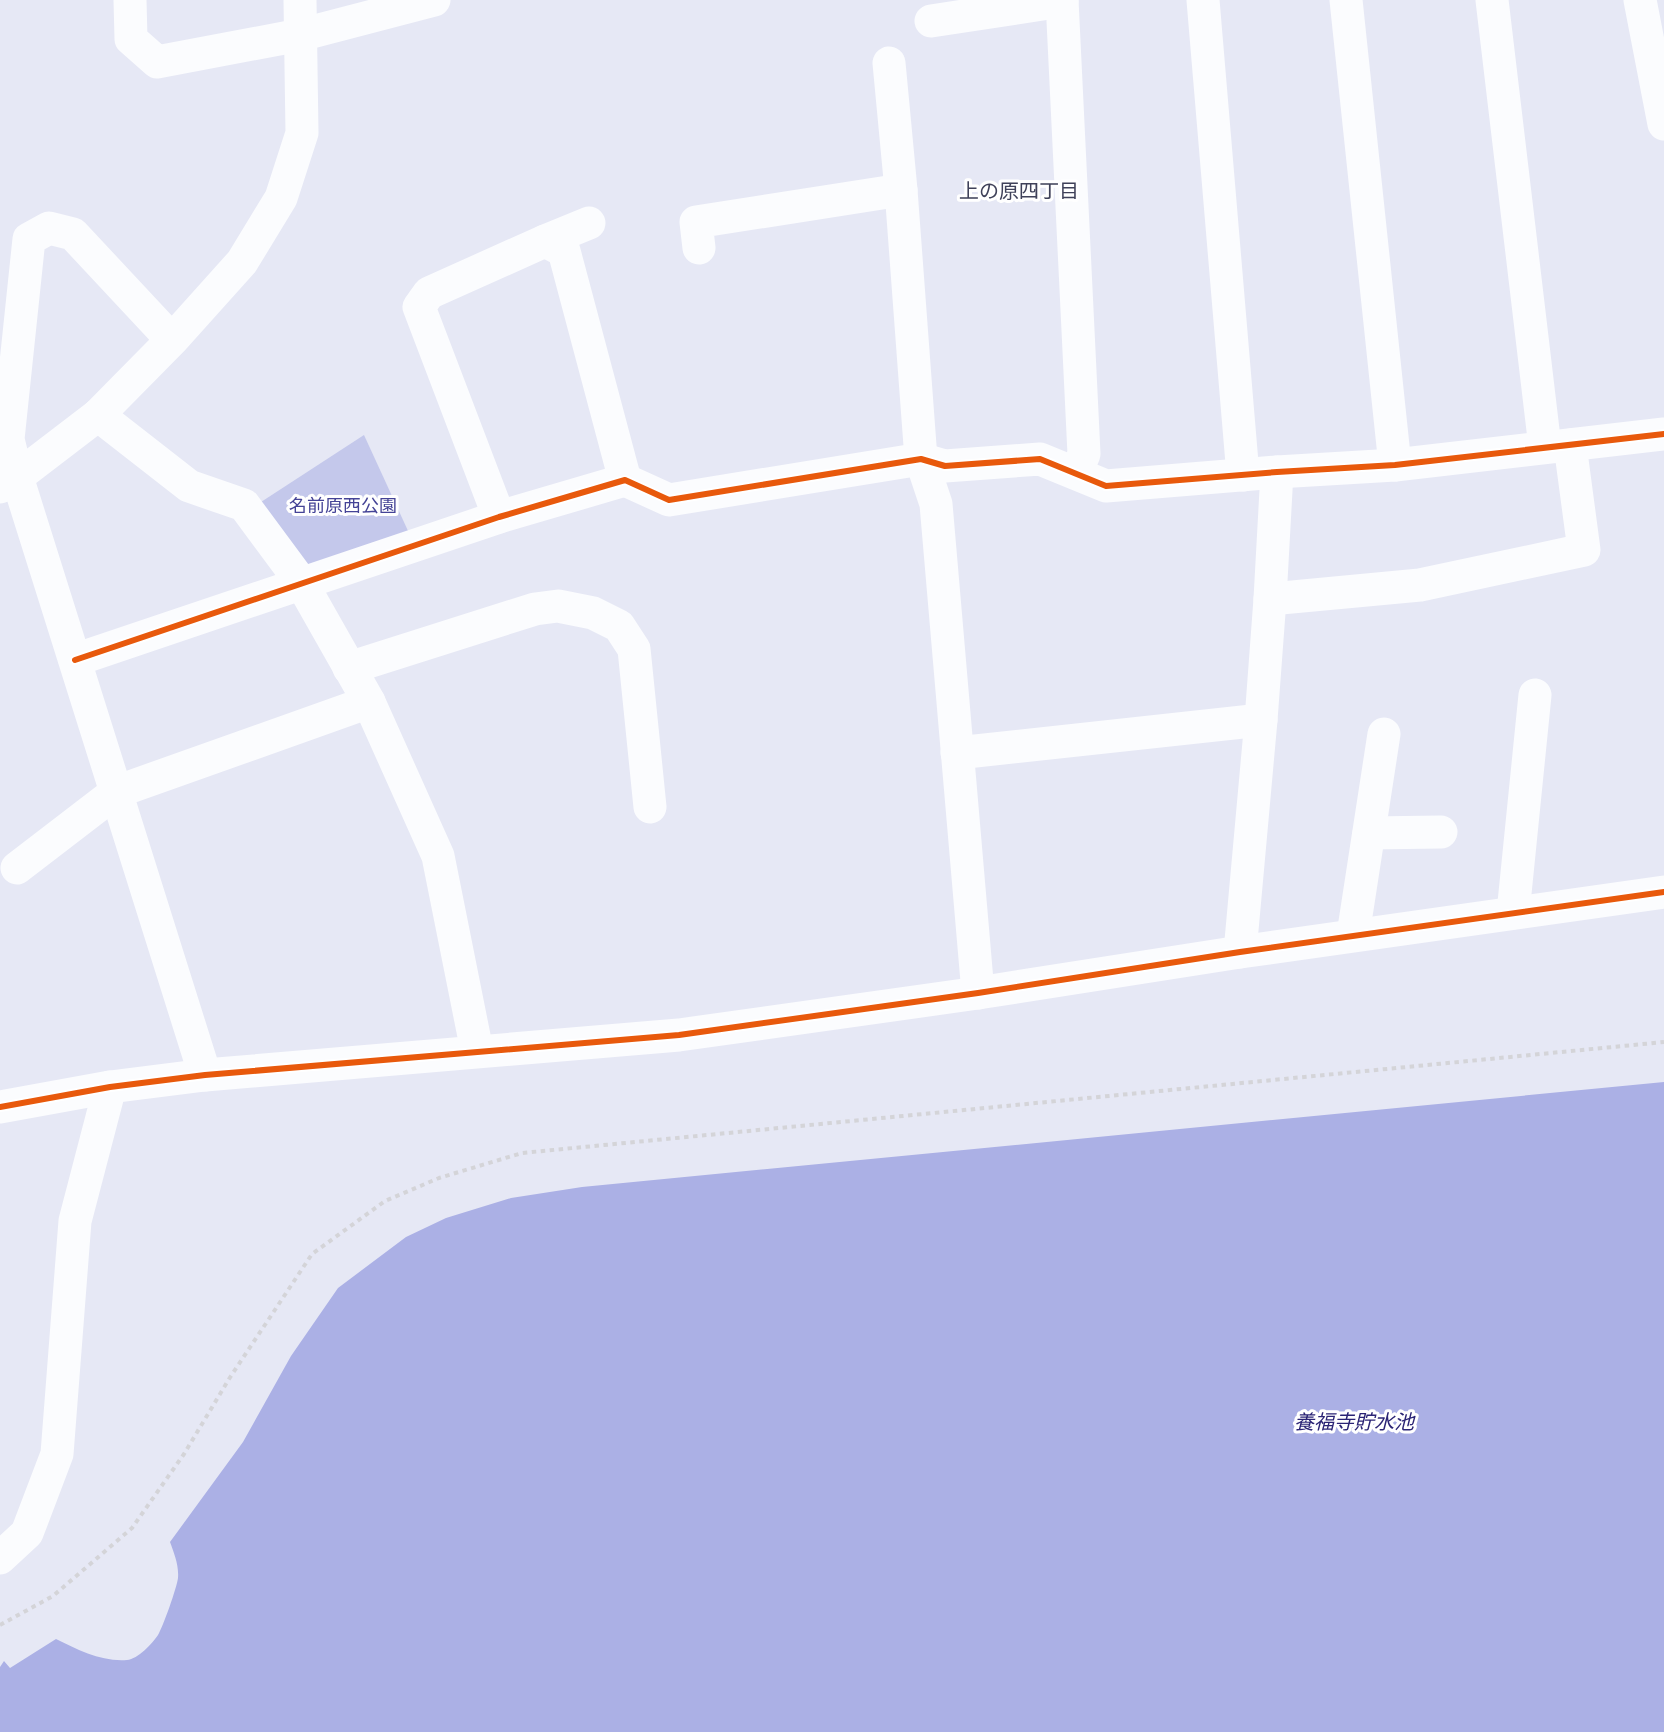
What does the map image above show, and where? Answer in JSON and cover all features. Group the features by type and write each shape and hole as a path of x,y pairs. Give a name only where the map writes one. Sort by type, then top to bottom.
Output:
{"street":[{"path":"130,0 131,39 157,62 300,35 434,0"},
{"path":"9,482 98,415 172,340 242,262 281,198 302,133 300,0"},
{"path":"931,21 1062,0 1084,454 1076,473"},
{"path":"1203,0 1243,475"},
{"path":"1346,0 1395,465"},
{"path":"1270,599 1420,585 1584,550 1557,446 1492,0"},
{"path":"1640,0 1664,124"},
{"path":"889,63 921,459 936,504 978,993"},
{"path":"696,223 901,190"},
{"path":"499,517 419,307 429,293 589,223"},
{"path":"172,340 73,234 49,228 29,239 8,439 9,482 75,660 205,1075"},
{"path":"545,241 564,251 625,480"},
{"path":"98,415 189,486 244,505 301,582 369,702 438,856 477,1052"},
{"path":"75,660 499,517 625,480 669,500 921,459 945,466 1040,459 1106,486 1395,465 1664,434"},
{"path":"1240,952 1262,720 1277,472"},
{"path":"349,668 535,609 558,606 593,613 619,626 634,649 650,807"},
{"path":"1513,913 1535,695"},
{"path":"17,868 116,792 369,702"},
{"path":"957,753 1262,720"},
{"path":"1353,936 1384,734"},
{"path":"1369,833 1441,832"},
{"path":"0,1107 110,1087 205,1075 679,1035 1664,892"},
{"path":"0,1558 27,1533 57,1454 75,1221 110,1087"}],"path":[{"path":"0,1625 54,1596 132,1528 184,1454 229,1379 312,1254 385,1201 440,1178 522,1154 1664,1042"}],"green space":[{"name":"名前原西公園","path":"364,435 409,533 307,570 261,502"}],"water":[{"name":"養福寺貯水池","path":"1664,1082 1664,1732 0,1732 0,1667 4,1661 10,1668 56,1639 90,1654 118,1660 136,1657 152,1643 163,1624 178,1578 177,1564 170,1542 243,1442 291,1356 338,1288 406,1237 446,1218 511,1198 582,1187"}],"cycle path":[{"path":"75,660 499,517 625,480 669,500 921,459 945,466 1040,459 1106,486 1395,465 1664,434"},
{"path":"0,1107 110,1087 205,1075 679,1035 1664,892"}],"district":[{"name":"上の原四丁目","path":"1019,191"}]}
